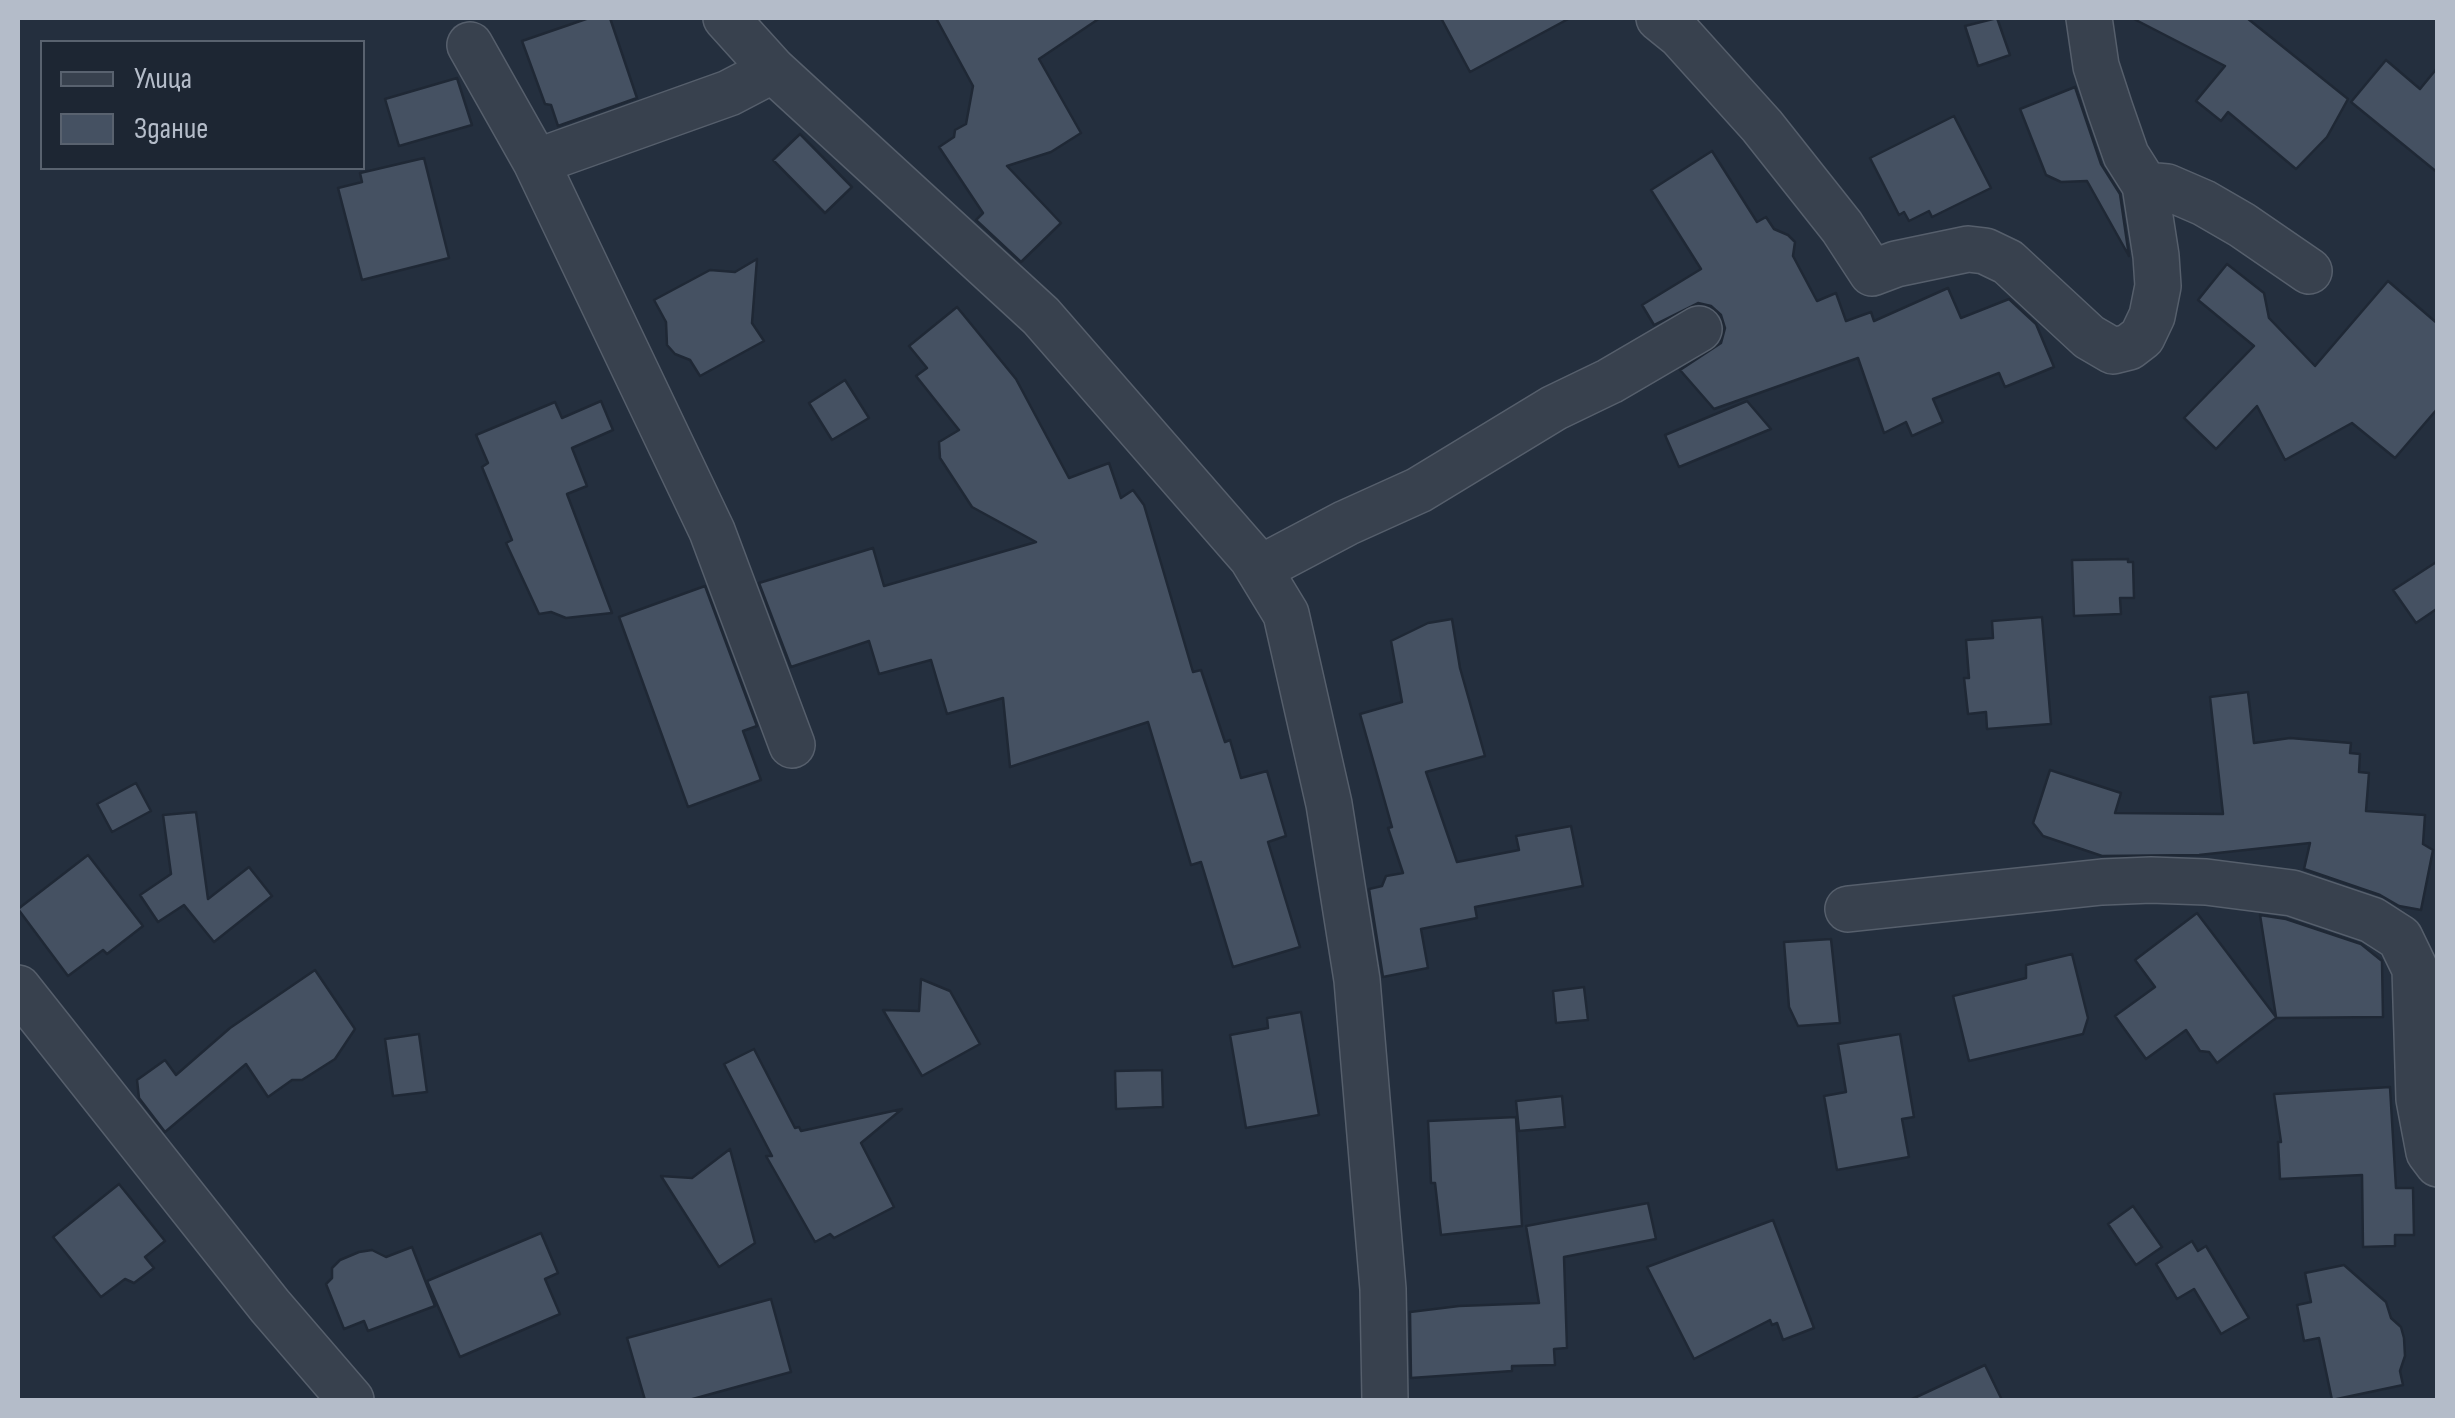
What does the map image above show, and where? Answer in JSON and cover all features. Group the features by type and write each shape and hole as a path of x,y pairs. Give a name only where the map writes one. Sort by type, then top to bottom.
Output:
{"street":[{"path":"726,18 773,70 1040,316 1259,568 1286,614 1329,804 1358,980 1382,1289 1385,1400"},
{"path":"1659,18 1680,35 1762,126 1872,273 1968,249 1985,251 2008,262 2089,337 2114,352 2129,348 2142,337 2152,316 2158,286 2152,213 2144,185 2126,155 2096,66 2089,18"},
{"path":"470,45 536,162 712,532 792,745"},
{"path":"536,162 729,92 773,70"},
{"path":"2144,185 2167,187 2204,203 2309,270"},
{"path":"1259,568 1418,490 1554,408 1610,381 1700,328"},
{"path":"1848,909 2152,880 2206,882 2292,893 2372,920 2400,938 2414,969 2420,1098 2429,1152 2438,1164"},
{"path":"18,988 270,1306 351,1400"}],"building":[{"path":"589,18 610,18 637,98 558,126 551,105 545,104 522,41"},
{"path":"936,18 1100,18 1039,59 1081,133 1051,152 1007,166 1061,223 1021,262 976,220 983,213 939,147 966,124 973,86"},
{"path":"1441,18 1570,18 1470,72"},
{"path":"1997,18 2010,55 1978,66 1965,26"},
{"path":"2132,18 2247,18 2348,99 2327,137 2296,169 2228,112 2221,121 2196,101 2225,66"},
{"path":"2386,60 2420,89 2438,67 2438,173 2351,102"},
{"path":"457,78 472,125 399,146 385,99"},
{"path":"2075,87 2101,164 2120,194 2129,256 2087,181 2061,182 2046,175 2020,109"},
{"path":"1954,116 1991,188 1932,217 1929,211 1909,221 1904,212 1899,215 1870,158"},
{"path":"800,134 852,187 825,213 773,160"},
{"path":"1712,151 1757,222 1766,217 1774,229 1795,242 1793,256 1817,301 1836,293 1846,321 1871,312 1874,321 1948,288 1961,318 2009,299 2036,324 2054,367 2005,387 1999,373 1933,399 1943,422 1912,436 1906,422 1884,433 1858,358 1714,409 1680,370 1721,343 1725,328 1721,315 1711,306 1698,303 1654,325 1642,305 1701,269 1651,190"},
{"path":"424,158 449,258 362,280 338,188 362,182 360,173"},
{"path":"757,259 752,323 764,341 700,376 690,360 675,354 667,345 666,322 654,300 710,270 735,272"},
{"path":"2227,264 2264,293 2269,318 2315,366 2388,281 2438,324 2438,408 2395,458 2352,423 2285,460 2257,406 2216,449 2184,418 2254,346 2198,300"},
{"path":"957,307 1016,379 1069,478 1109,463 1121,498 1133,490 1144,505 1193,672 1201,670 1241,778 1267,771 1286,836 1268,842 1300,947 1233,967 1201,862 1191,865 1148,722 1010,767 1003,698 947,714 931,660 879,674 869,641 791,667 759,583 873,548 884,586 1036,542 972,507 940,458 939,442 959,430 916,376 927,368 909,346"},
{"path":"845,380 869,418 832,440 809,403"},
{"path":"601,401 613,430 572,448 587,486 567,494 612,613 566,618 551,612 539,614 506,543 512,540 482,467 488,463 476,435 555,402 562,418"},
{"path":"1747,401 1771,429 1679,467 1665,435"},
{"path":"2072,560 2133,562 2134,598 2120,598 2121,614 2074,616"},
{"path":"2438,561 2438,608 2416,623 2393,590"},
{"path":"705,586 757,726 743,731 761,780 688,807 619,617"},
{"path":"2042,617 2051,724 1987,729 1986,712 1968,714 1964,678 1969,678 1966,640 1993,638 1992,621"},
{"path":"1452,619 1460,668 1485,756 1426,772 1457,862 1519,850 1516,836 1571,826 1583,886 1475,907 1477,918 1421,929 1428,968 1383,977 1369,889 1382,886 1386,876 1403,873 1360,714 1402,702 1391,641 1428,623"},
{"path":"2248,692 2254,743 2290,738 2351,743 2350,753 2360,754 2359,772 2369,773 2366,811 2425,815 2423,844 2433,850 2421,910 2399,906 2380,895 2304,869 2310,843 2199,855 2102,856 2043,836 2033,823 2050,770 2121,793 2115,813 2223,814 2210,697"},
{"path":"136,783 151,811 112,832 97,804"},
{"path":"196,812 208,899 249,867 272,896 214,942 184,905 158,922 140,895 171,874 163,815"},
{"path":"88,855 143,926 107,954 103,950 68,976 18,909"},
{"path":"2197,913 2276,1017 2260,915 2286,919 2361,944 2382,961 2383,1017 2276,1018 2217,1063 2209,1052 2200,1051 2186,1030 2146,1059 2115,1016 2155,987 2135,960"},
{"path":"1831,939 1840,1023 1798,1026 1789,1007 1784,942"},
{"path":"2072,954 2088,1018 2083,1034 1969,1061 1953,996 2026,978 2026,965"},
{"path":"315,970 355,1029 335,1059 268,1097 246,1064 165,1132 139,1098 137,1080 165,1060 176,1075 230,1028"},
{"path":"921,979 950,991 980,1044 922,1076 883,1010 919,1011"},
{"path":"1584,987 1588,1020 1556,1023 1553,991"},
{"path":"1301,1012 1319,1115 1246,1128 1230,1035 1268,1028 1267,1018"},
{"path":"419,1034 427,1092 393,1096 385,1039"},
{"path":"1900,1034 1914,1117 1902,1119 1909,1157 1837,1170 1824,1096 1846,1092 1838,1044"},
{"path":"754,1049 795,1128 801,1131 902,1109 861,1143 894,1207 834,1238 830,1234 815,1242 766,1156 772,1156 724,1064"},
{"path":"1162,1070 1163,1107 1116,1109 1115,1071"},
{"path":"2390,1087 2396,1188 2413,1188 2414,1235 2395,1235 2395,1246 2363,1247 2362,1175 2280,1179 2281,1142 2274,1094"},
{"path":"1562,1096 1565,1127 1519,1131 1516,1101"},
{"path":"1516,1117 1522,1226 1441,1235 1435,1183 1431,1183 1428,1121"},
{"path":"730,1149 755,1243 719,1267 661,1176 692,1178"},
{"path":"119,1184 165,1241 145,1257 154,1268 134,1283 125,1279 101,1297 53,1237"},
{"path":"1648,1203 1656,1239 1564,1257 1567,1348 1554,1349 1555,1365 1411,1378 1410,1312 1539,1303 1526,1226"},
{"path":"2133,1206 2162,1247 2136,1265 2108,1224"},
{"path":"1773,1220 1814,1328 1783,1340 1777,1323 1772,1325 1770,1320 1694,1359 1647,1267"},
{"path":"541,1233 558,1273 545,1279 560,1314 460,1357 427,1281"},
{"path":"2192,1241 2198,1251 2206,1246 2249,1318 2221,1334 2194,1289 2177,1299 2156,1264"},
{"path":"412,1247 435,1306 368,1331 364,1321 344,1329 326,1284 332,1278 332,1268 359,1252 372,1250 386,1257"},
{"path":"2344,1265 2386,1302 2391,1318 2401,1327 2403,1385 2332,1400 2319,1338 2304,1341 2297,1305 2311,1302 2305,1273"},
{"path":"771,1299 791,1372 689,1400 645,1400 627,1338"},
{"path":"1985,1365 2002,1400 1910,1400"}]}
